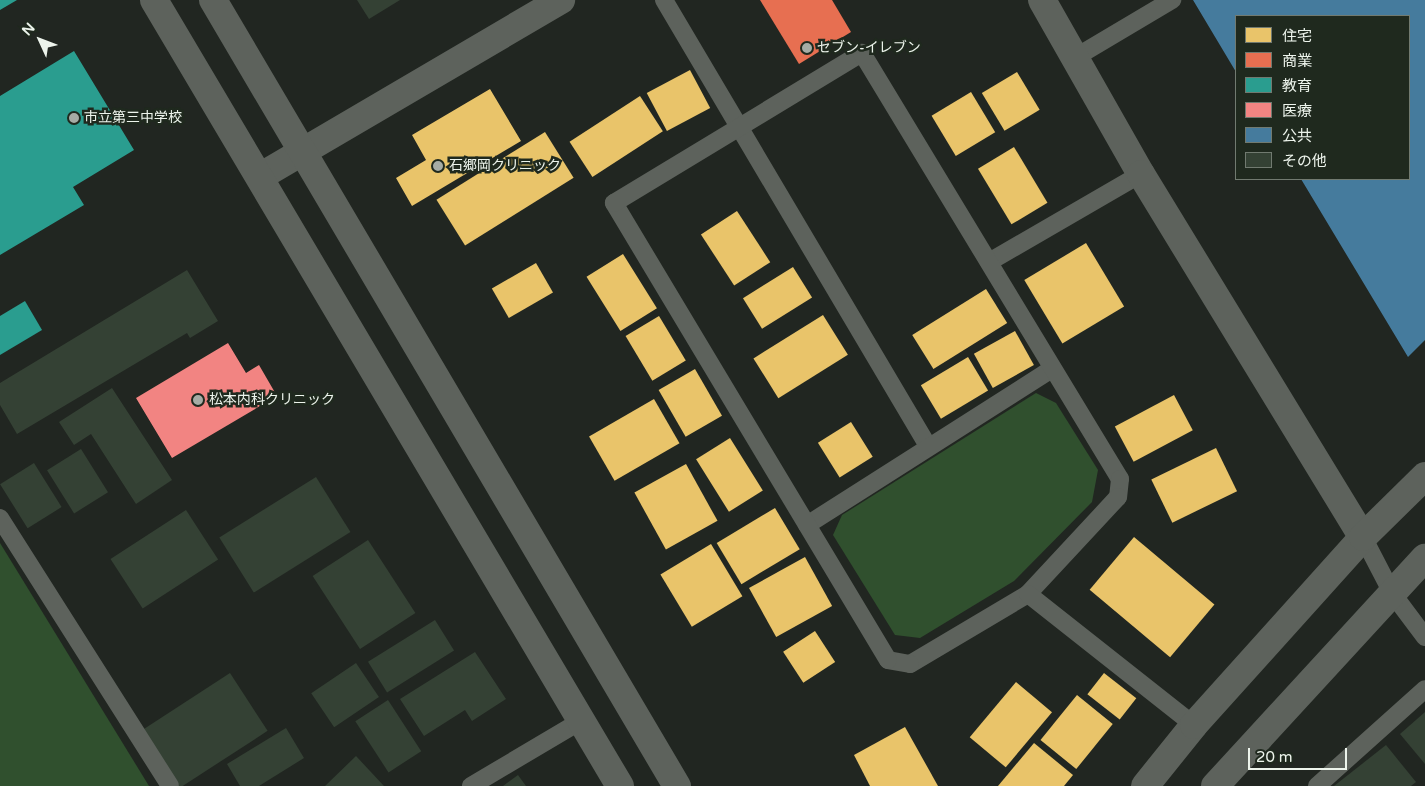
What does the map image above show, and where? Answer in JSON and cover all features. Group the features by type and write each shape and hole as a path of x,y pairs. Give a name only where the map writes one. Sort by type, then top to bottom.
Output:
{"street":[{"path":"154,0 261,176 620,786"},
{"path":"213,0 678,786"},
{"path":"261,176 561,0"},
{"path":"1042,0 1141,174 1362,538"},
{"path":"1146,786 1194,725 1362,538 1425,476"},
{"path":"1215,786 1425,558"}],"lane":[{"path":"664,0 928,446"},
{"path":"1076,57 1172,0"},
{"path":"862,53 1052,370 1120,479 1118,498 1028,594 910,664 888,660 614,203 738,127 862,53"},
{"path":"989,262 1141,174"},
{"path":"807,524 928,446 1052,370"},
{"path":"0,518 170,786"},
{"path":"1362,538 1392,593 1425,637"},
{"path":"1028,594 1194,725"},
{"path":"1317,786 1425,689"},
{"path":"471,786 582,720"}],"green space":[{"path":"1036,393 1056,403 1098,470 1092,502 1014,581 920,638 895,635 833,535 842,515"},
{"path":"0,543 149,786 0,786"}],"building: 住宅":[{"path":"690,70 710,108 667,131 647,93"},
{"path":"1017,72 1040,110 1005,131 982,93"},
{"path":"490,89 521,141 412,206 396,178 426,160 412,135"},
{"path":"971,92 995,132 956,156 932,116"},
{"path":"640,96 663,131 592,177 570,142"},
{"path":"545,132 574,178 465,246 436,200"},
{"path":"1014,147 1047,203 1011,224 978,169"},
{"path":"737,211 770,262 734,286 701,234"},
{"path":"1086,243 1124,306 1062,344 1024,280"},
{"path":"623,254 657,308 620,331 587,277"},
{"path":"536,263 553,292 509,318 492,288"},
{"path":"793,267 812,298 762,329 743,298"},
{"path":"986,289 1007,323 933,369 912,335"},
{"path":"823,315 848,355 778,398 753,358"},
{"path":"659,316 686,361 652,381 626,336"},
{"path":"1015,331 1034,365 993,388 974,354"},
{"path":"968,357 988,390 941,419 921,385"},
{"path":"695,369 722,416 686,437 659,390"},
{"path":"1174,395 1193,430 1134,462 1115,426"},
{"path":"654,399 680,443 615,481 589,437"},
{"path":"851,422 873,457 840,477 818,443"},
{"path":"730,438 763,491 729,512 696,459"},
{"path":"1216,448 1237,491 1172,523 1151,480"},
{"path":"686,464 718,521 666,549 634,493"},
{"path":"775,508 800,549 741,584 717,543"},
{"path":"1134,537 1214,604 1170,657 1090,590"},
{"path":"711,544 742,596 692,627 660,574"},
{"path":"805,557 832,606 776,637 749,588"},
{"path":"815,631 835,662 803,683 783,652"},
{"path":"1104,673 1136,698 1120,720 1087,694"},
{"path":"1016,682 1052,712 1006,767 970,737"},
{"path":"1077,695 1113,724 1076,769 1040,740"},
{"path":"905,727 938,786 870,786 854,755"},
{"path":"1034,743 1073,775 1064,786 998,786"}],"building: 商業":[{"name":"セブン-イレブン","path":"760,0 832,0 851,32 799,64"}],"building: 教育":[{"path":"0,0 17,0 0,10"},
{"path":"74,51 134,150 73,187 84,205 0,255 0,96"},
{"path":"25,301 42,330 0,355 0,316"}],"building: 医療":[{"path":"228,343 246,373 259,365 277,396 172,458 136,398"}],"building: 公共":[{"path":"1193,0 1425,0 1425,340 1408,357 1302,180 1410,180 1410,15 1235,15 1235,70"}],"building: その他":[{"path":"357,0 400,0 369,19"},
{"path":"187,270 218,321 190,338 187,333 17,434 0,405 0,383"},
{"path":"112,388 172,480 136,504 91,434 74,445 59,422"},
{"path":"81,449 108,492 74,513 47,470"},
{"path":"34,463 62,507 28,528 0,484"},
{"path":"316,477 350,532 254,593 219,537"},
{"path":"186,510 218,559 143,608 111,559"},
{"path":"368,540 415,613 360,649 313,576"},
{"path":"435,620 454,651 387,692 368,662"},
{"path":"475,652 506,699 472,721 465,710 424,736 400,699"},
{"path":"356,663 379,697 334,727 311,693"},
{"path":"230,673 268,731 183,786 179,786 143,730"},
{"path":"388,700 421,751 389,772 355,721"},
{"path":"1425,712 1425,764 1400,734"},
{"path":"286,728 304,758 259,786 240,786 227,764"},
{"path":"1386,745 1416,782 1411,786 1334,786"},
{"path":"356,756 384,786 325,786"},
{"path":"518,775 526,786 503,786"}],"place":[{"name":"セブン-イレブン","path":"807,48"},
{"name":"市立第三中学校","path":"74,118"},
{"name":"石郷岡クリニック","path":"438,166"},
{"name":"松本内科クリニック","path":"198,400"}]}
